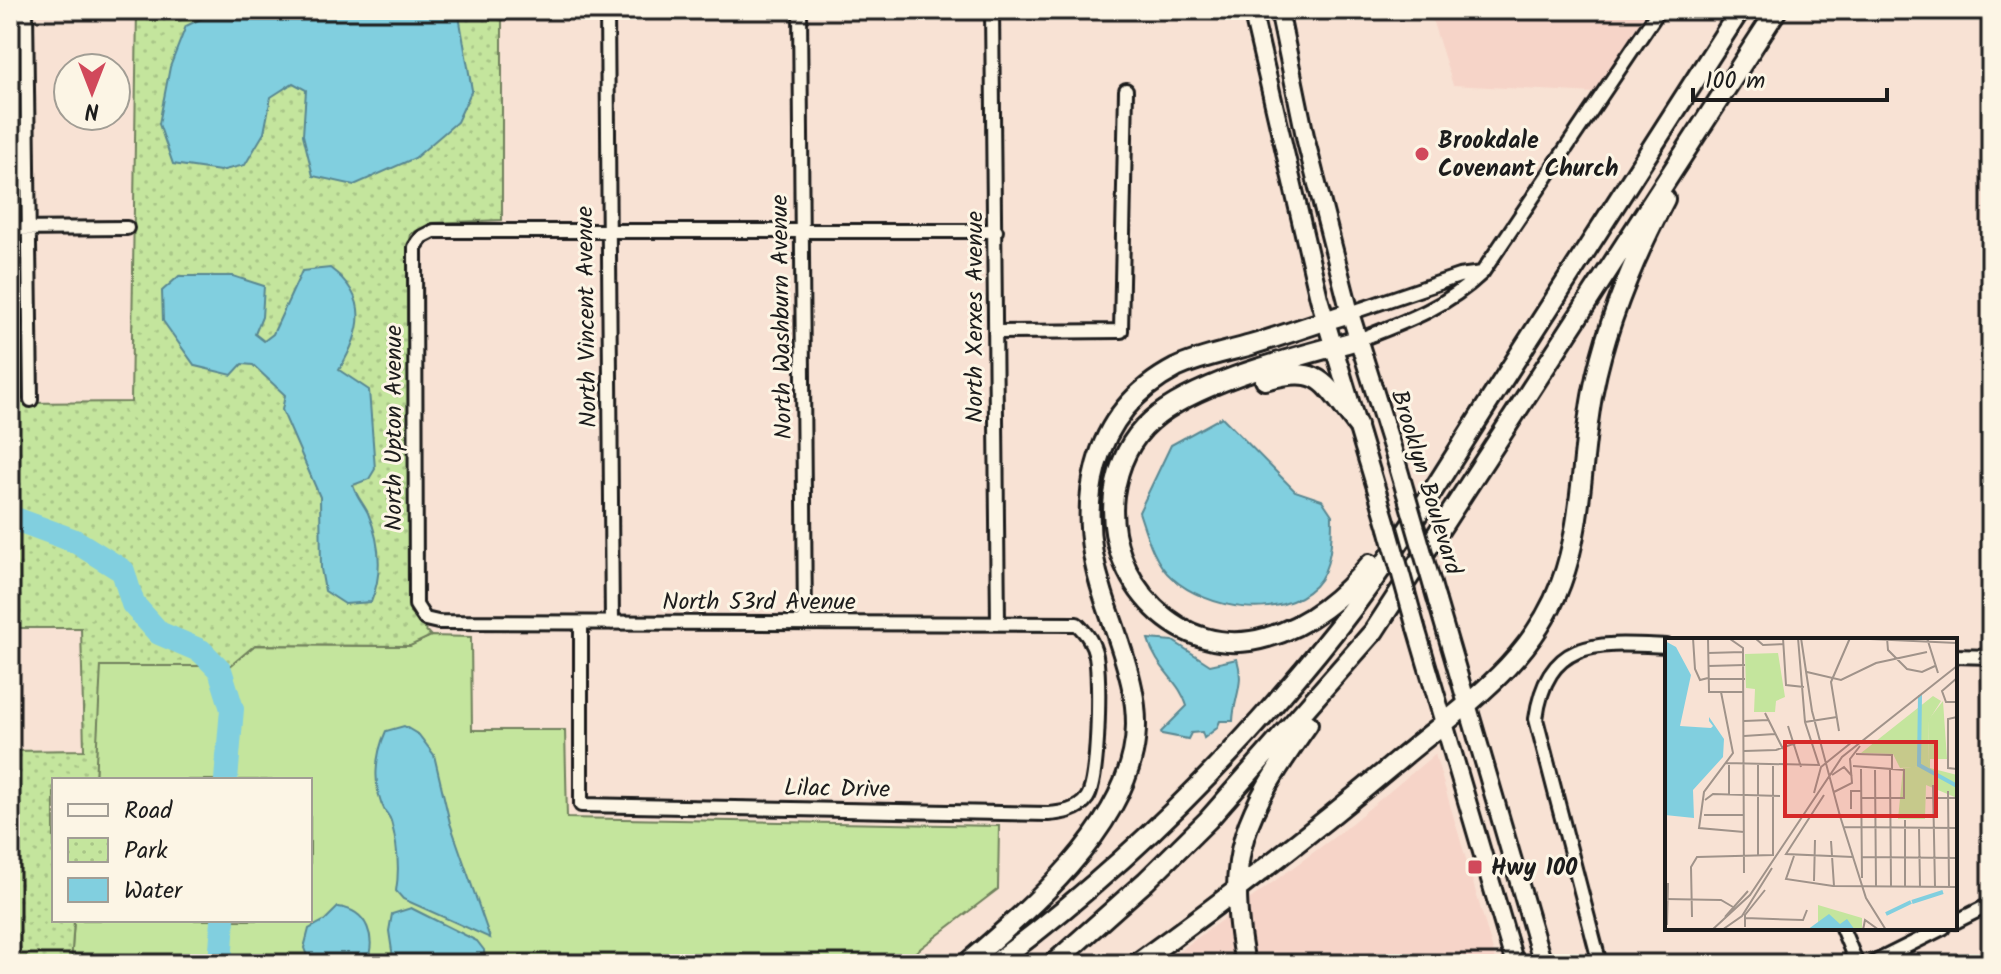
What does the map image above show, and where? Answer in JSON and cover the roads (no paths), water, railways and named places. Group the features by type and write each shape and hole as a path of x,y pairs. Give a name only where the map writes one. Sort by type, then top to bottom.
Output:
{"highway":[{"path":"994,964 1116,865 1247,736 1342,623 1437,482 1740,10"},
{"path":"1245,964 1236,893 1238,852 1261,792 1374,631 1777,10"},
{"path":"1136,964 1236,893 1469,706 1527,647 1561,585 1603,345 1632,266 1704,121"},
{"path":"966,964 1022,915 1072,861 1106,814 1130,766 1137,720 1134,696 1096,572 1088,529 1092,479 1108,436 1137,398 1177,368 1350,313"},
{"path":"1358,340 1228,381 1173,405 1141,431 1123,457 1114,494 1114,535 1123,565 1146,602 1164,618 1204,637 1238,641 1268,637 1316,614 1364,572 1437,482"},
{"path":"1173,405 1304,372 1327,386 1357,425"},
{"path":"1053,964 1146,881 1208,820 1374,631"}],"main road":[{"name":"Brooklyn Boulevard","path":"1252,10 1325,320 1376,485 1442,726 1515,964"},
{"name":"Brooklyn Boulevard","path":"1279,10 1309,153 1350,313 1543,964"}],"street":[{"path":"26,10 31,400"},
{"name":"North Vincent Avenue","path":"607,10 612,623"},
{"name":"North Washburn Avenue","path":"800,10 805,623"},
{"name":"North Xerxes Avenue","path":"992,10 998,623"},
{"path":"1358,340 1421,317 1460,294 1482,273 1659,10"},
{"path":"997,332 1121,331 1126,90"},
{"path":"10,229 127,228"},
{"path":"607,229 996,231"},
{"name":"North Upton Avenue","path":"425,619 416,605 415,247 422,237 434,231 607,229"},
{"path":"1350,313 1459,276 1482,273"},
{"name":"North 53rd Avenue","path":"425,619 438,622 1077,624 1089,636 1096,656 1096,770 1087,799"},
{"name":"Lilac Drive","path":"581,623 581,805 1048,814 1068,812 1087,799"},
{"path":"1600,964 1536,719 1539,693 1551,671 1579,648 1610,643 1665,646"},
{"path":"1957,656 1991,657"},
{"path":"1957,921 1991,904"},
{"path":"1843,930 1857,964"},
{"path":"1871,964 1939,930"}],"water":[{"path":"219,10 458,10 472,90 457,122 415,158 354,185 313,176 303,135 306,90 293,83 271,97 264,133 245,165 220,171 173,164 159,124 170,67 186,26"},
{"path":"330,268 343,279 357,303 357,329 339,370 369,390 375,469 369,479 353,485 368,513 377,546 377,580 371,602 345,604 325,591 321,569 320,497 282,410 285,395 253,365 242,364 232,375 195,366 163,321 162,291 179,276 233,276 264,286 262,317 255,334 264,341 273,334 302,271"},
{"path":"1222,417 1295,491 1322,500 1332,515 1330,552 1321,579 1300,597 1282,604 1243,607 1223,604 1187,589 1160,564 1139,512 1171,445"},
{"path":"1148,639 1173,641 1210,665 1237,659 1240,683 1233,721 1220,721 1217,728 1204,738 1202,732 1191,733 1188,739 1162,734 1187,706 1179,689 1156,659"},
{"path":"404,726 419,735 434,755 450,823 490,938 403,899 396,891 398,865 395,838 391,820 378,792 376,771 386,731"},
{"path":"338,907 357,914 367,927 370,945 366,964 310,964 304,948 309,929 325,920"},
{"path":"411,908 477,941 484,950 485,964 394,964 389,931 392,914"}],"waterway":[{"path":"10,517 75,541 123,571 133,604 159,633 201,651 220,670 232,709 226,778"},
{"path":"220,964 223,922"}],"place":[{"name":"Brookdale Covenant Church","path":"1422,154"},
{"name":"Hwy 100","path":"1475,867"}]}
